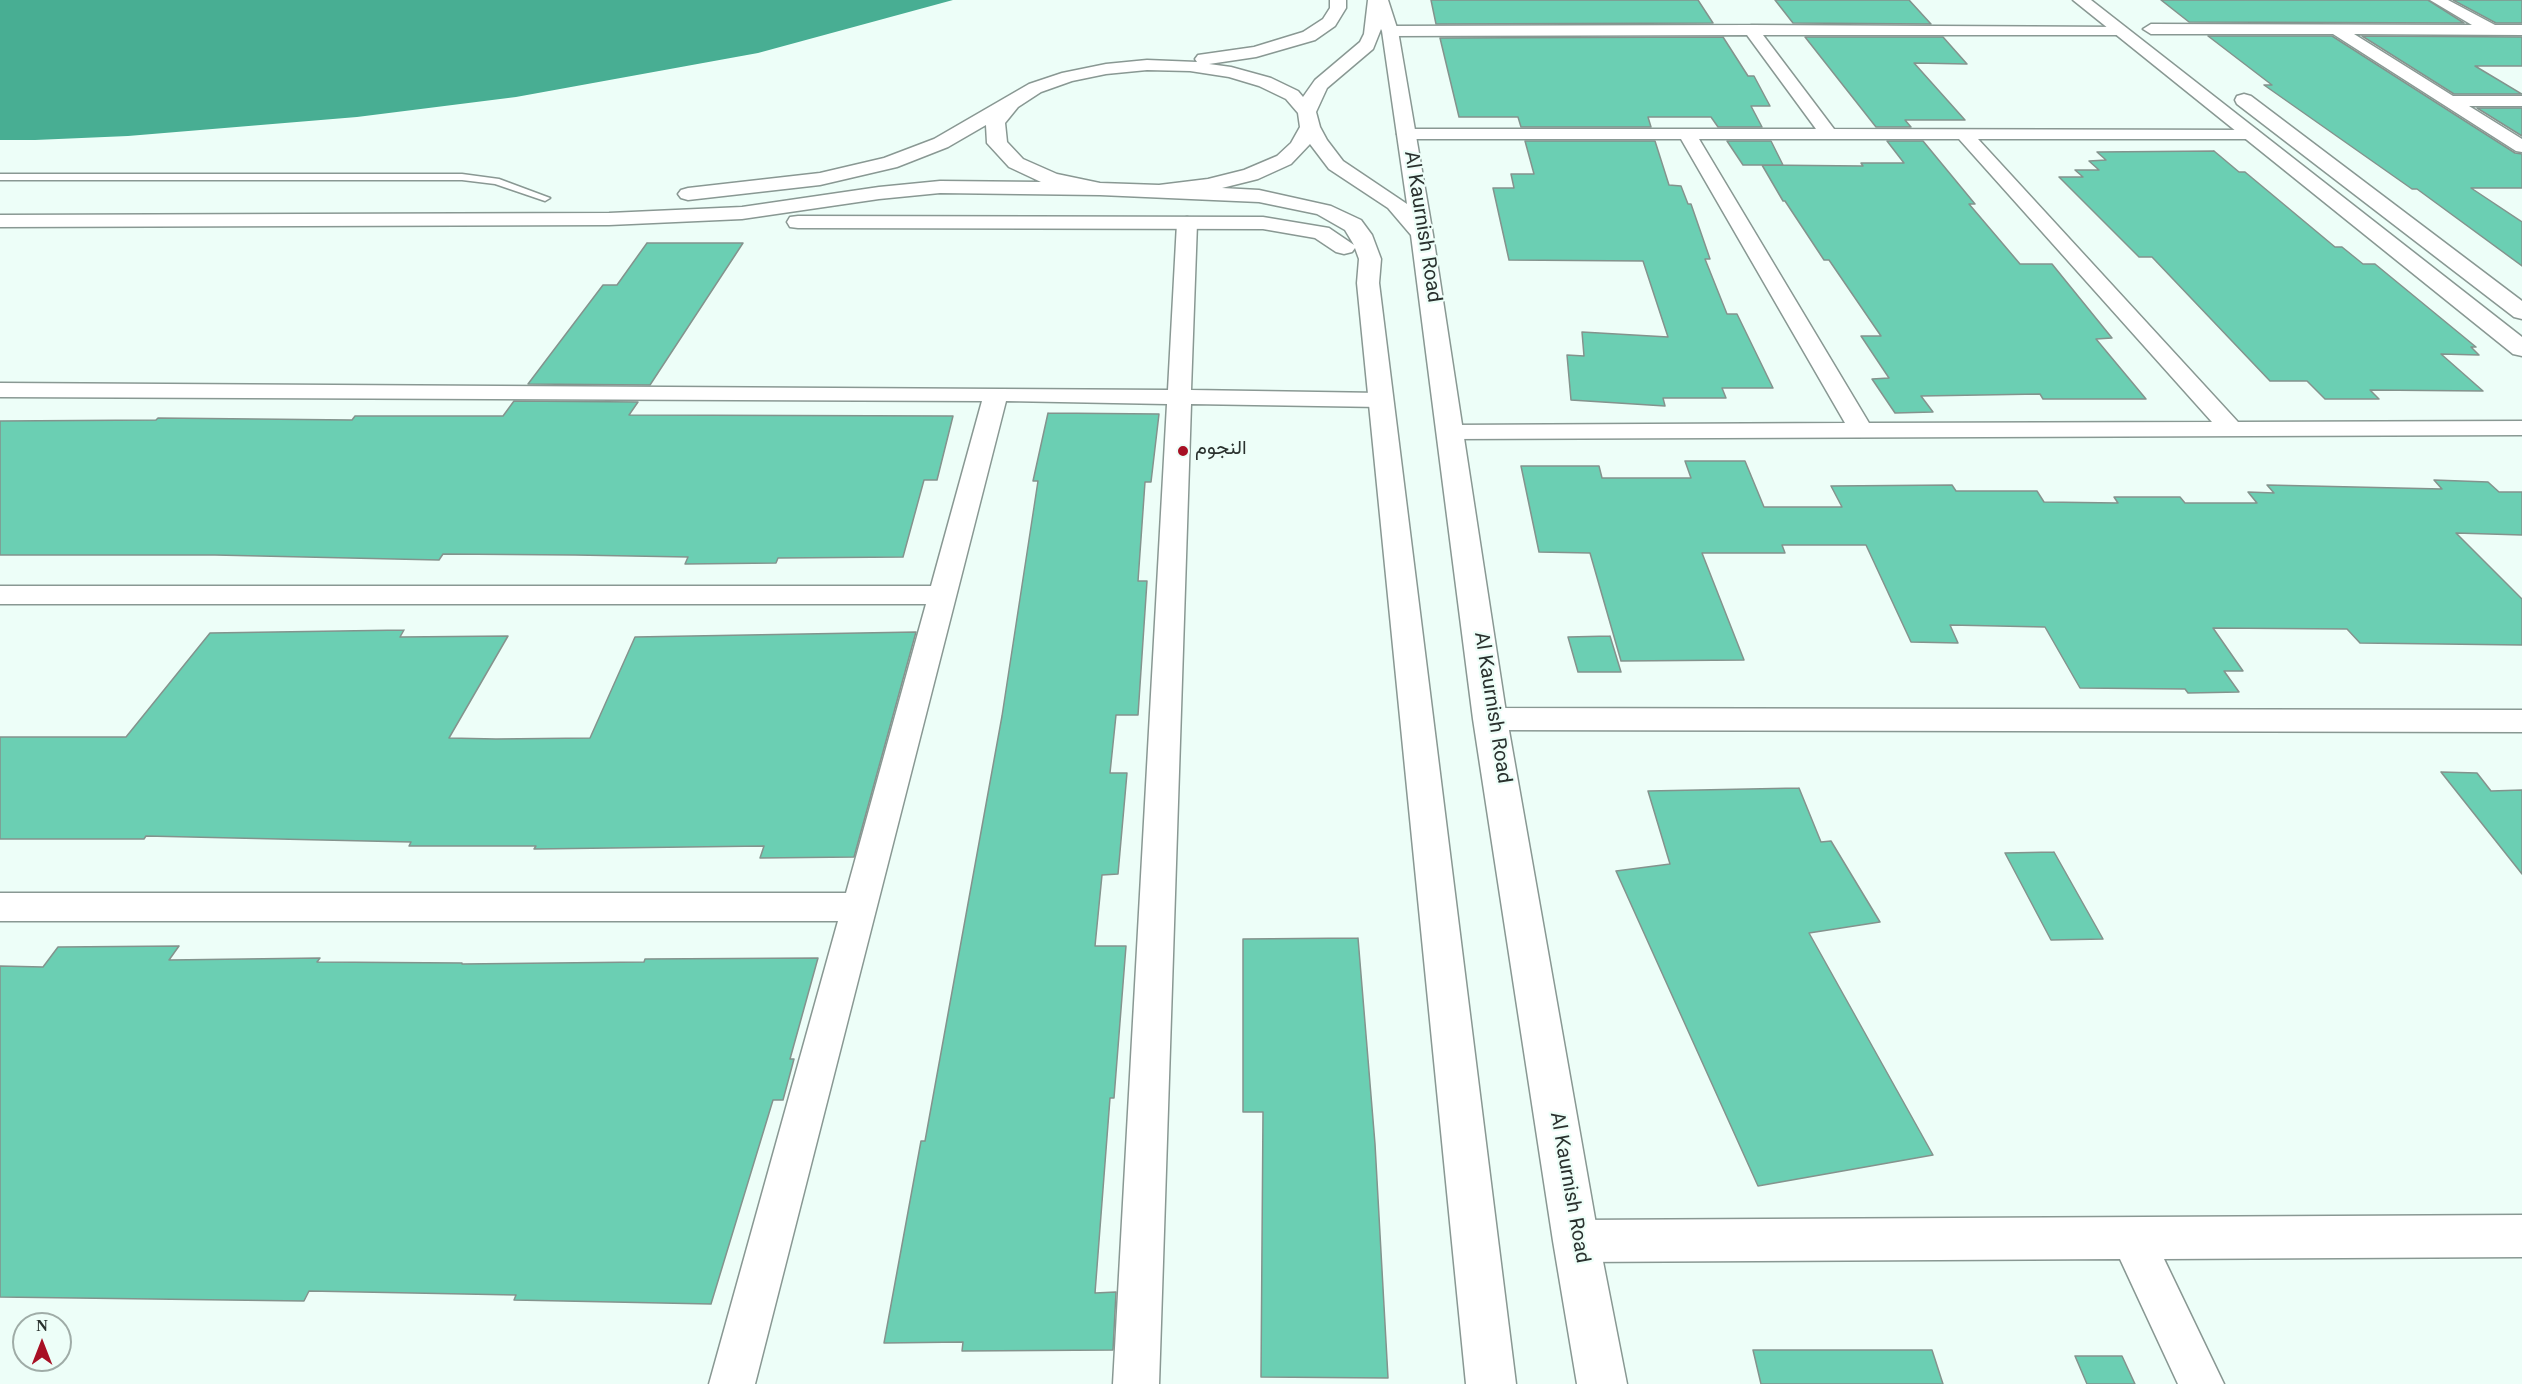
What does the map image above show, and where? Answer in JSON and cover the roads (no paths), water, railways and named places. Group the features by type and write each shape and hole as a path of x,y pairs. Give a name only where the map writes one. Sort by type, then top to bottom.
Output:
{"street":[{"path":"671,195 820,179 890,163 941,143 1035,88 1068,76 1106,69 1236,55 1296,41 1329,22 1338,8 1338,0"},
{"path":"1159,190 1208,185 1251,175 1284,160 1299,146 1314,93 1367,45 1372,34 1378,0"},
{"name":"Al Kaurnish Road","path":"1378,0 1390,31 1422,235 1490,719 1576,1241 1602,1384"},
{"path":"2081,0 2522,349"},
{"path":"2437,0 2492,30"},
{"path":"2144,24 2337,30 2522,30"},
{"path":"2144,24 2178,50"},
{"path":"1751,30 1829,134"},
{"path":"1390,31 2119,30 2193,67"},
{"path":"2337,30 2522,147"},
{"path":"1147,65 1190,66 1231,72 1254,78 1292,95 1308,119 1318,142 1336,165 1395,204 1422,235"},
{"path":"2233,92 2522,312"},
{"path":"2450,101 2522,101"},
{"path":"1011,103 995,123 997,143 1016,163 1052,179 1100,189"},
{"path":"1406,134 2251,134"},
{"path":"1687,134 1861,430"},
{"path":"1964,134 2231,429"},
{"path":"609,219 742,213 940,186 1159,190 1259,196 1305,204 1324,210 1353,225 1361,235 1370,259 1368,283 1491,1384"},
{"path":"474,198 566,198"},
{"path":"0,221 609,219 1263,223 1321,232 1345,248 1368,283"},
{"path":"1136,1384 1187,223"},
{"path":"0,390 996,394 1381,400"},
{"path":"732,1384 996,394"},
{"path":"1450,432 2522,428"},
{"path":"0,595 942,595"},
{"path":"1490,719 2522,721"},
{"path":"0,907 859,907"},
{"path":"1576,1241 2522,1236"},
{"path":"2132,1238 2201,1384"}],"lane":[{"path":"0,177 462,177 496,182 544,198"}],"place":[{"name":"النجوم","path":"1183,451"}]}
